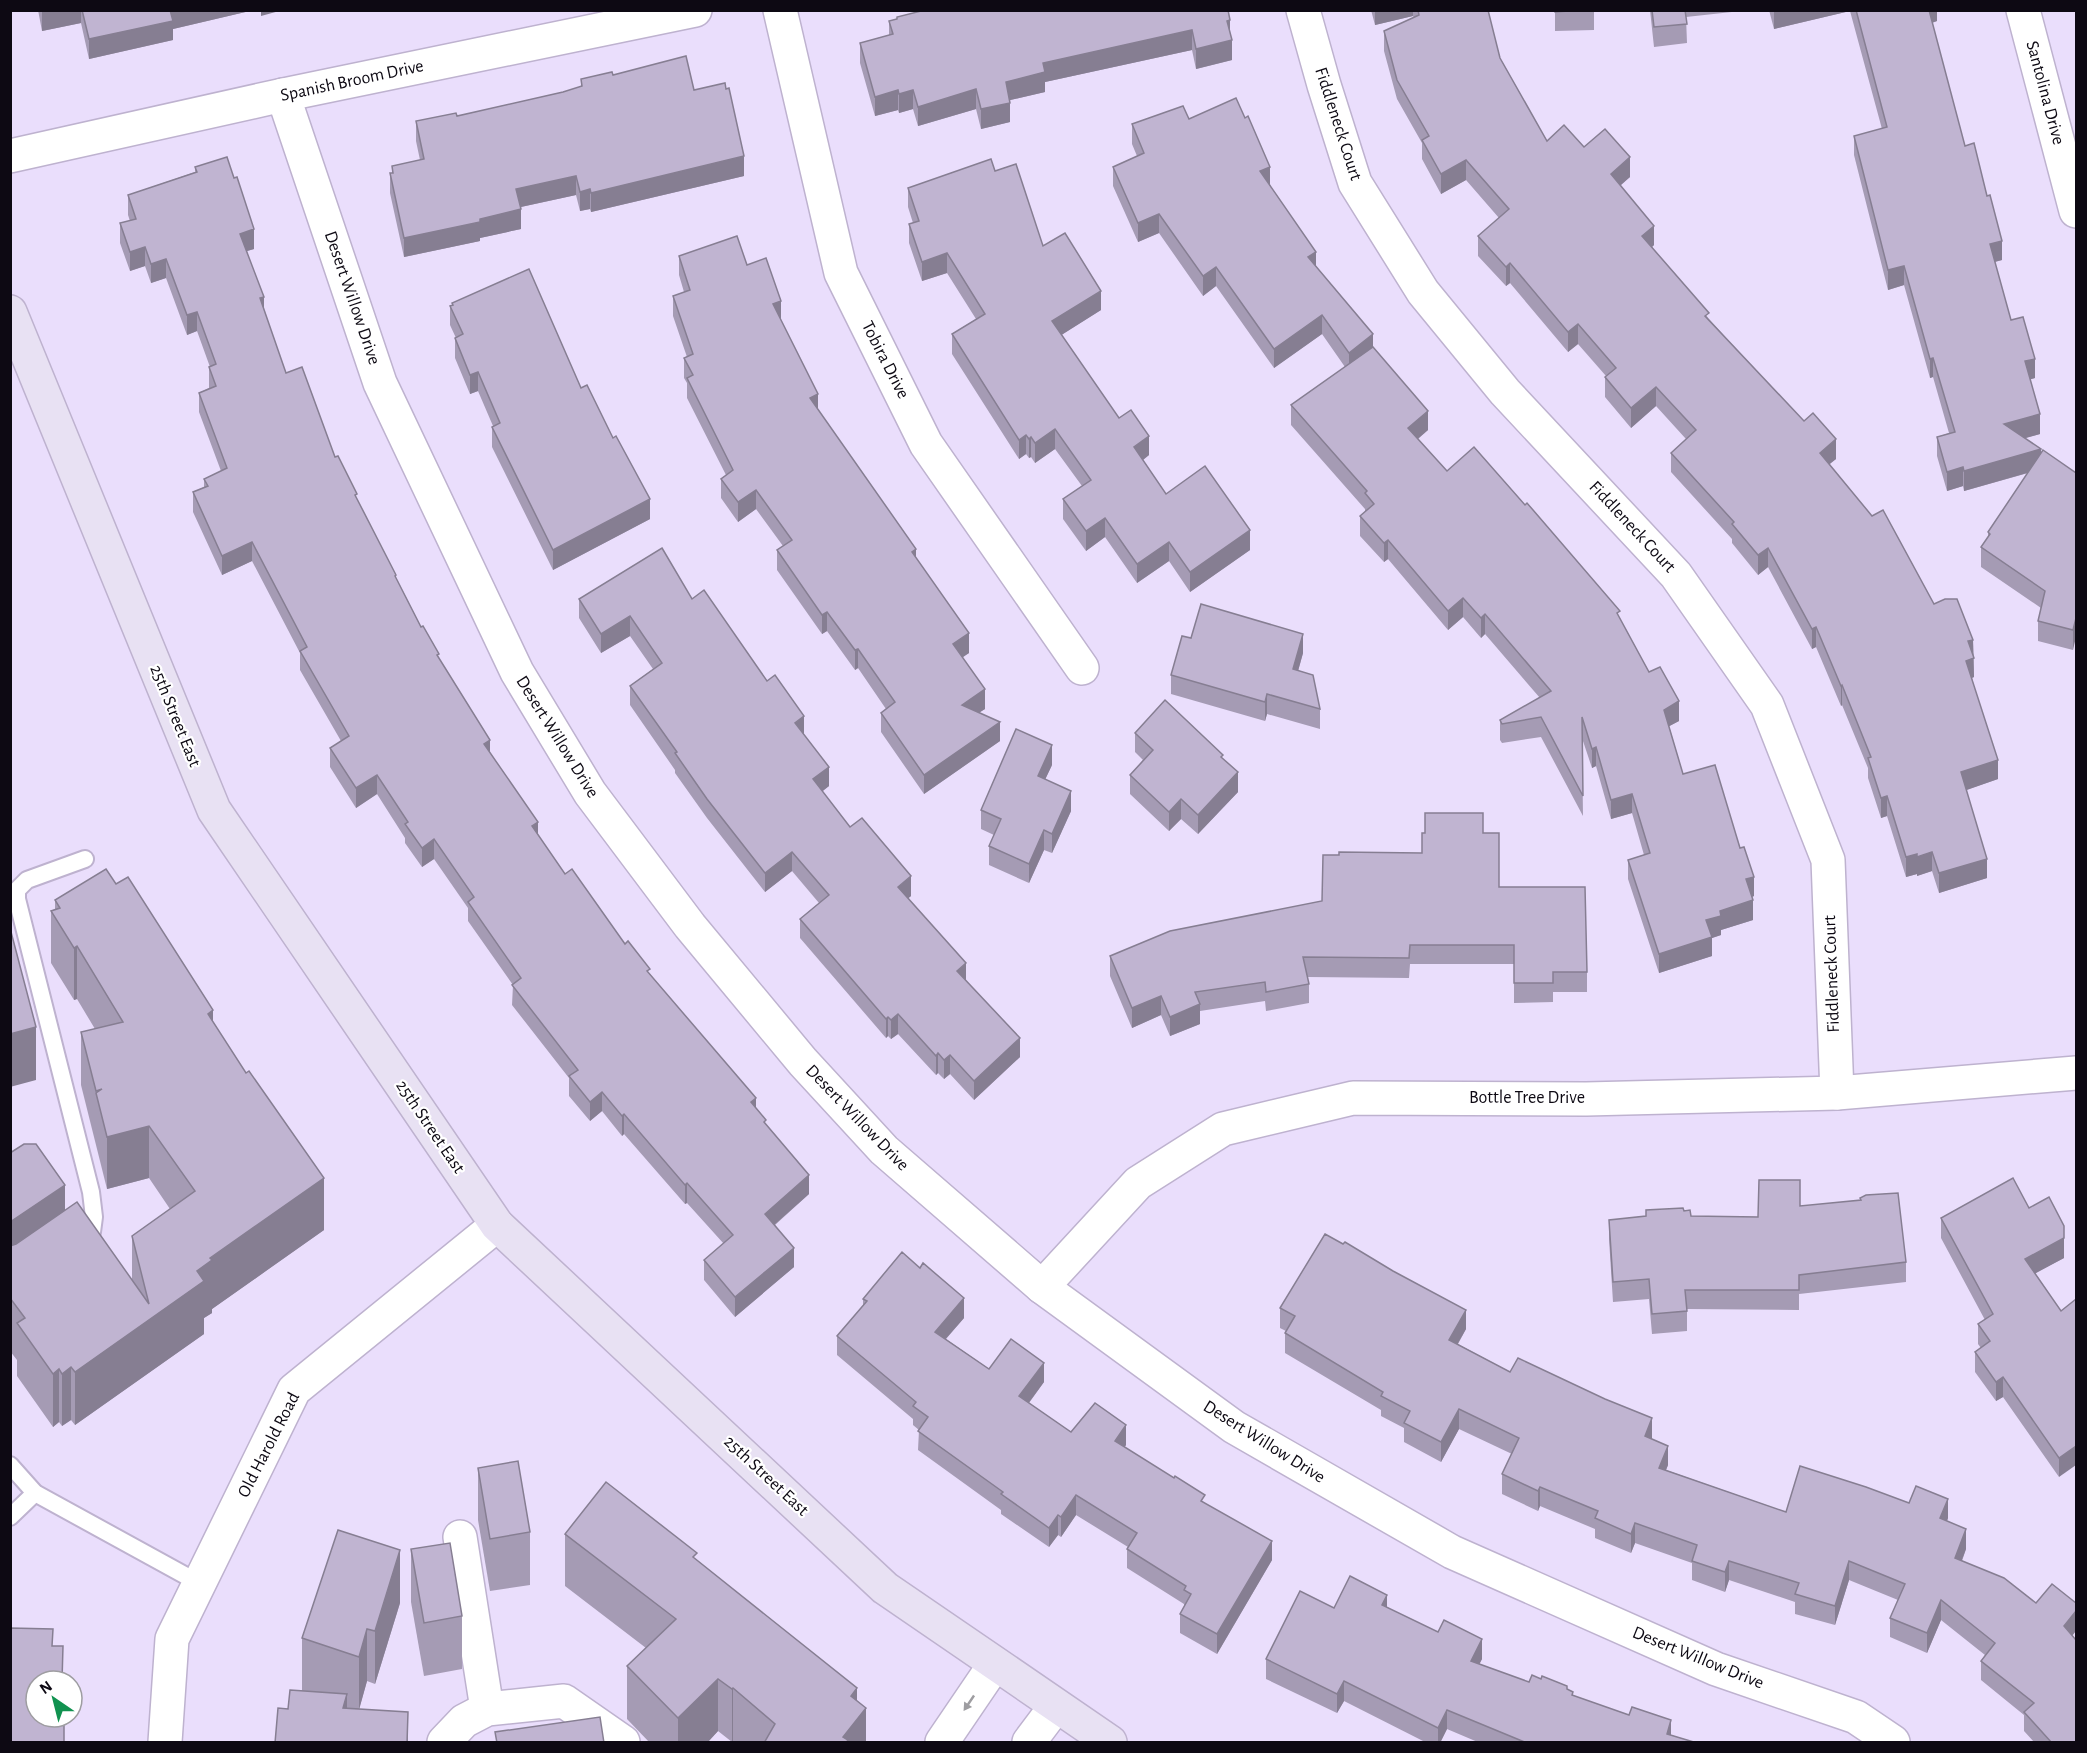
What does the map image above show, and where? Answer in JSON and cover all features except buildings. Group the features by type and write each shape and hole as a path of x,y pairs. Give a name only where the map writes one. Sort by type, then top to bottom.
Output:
{"main road":[{"name":"25th Street East","path":"10,312 214,810 497,1225 885,1588 1110,1743"}],"street":[{"name":"Spanish Broom Drive","path":"10,156 284,95 695,10"},
{"name":"Tobira Drive","path":"780,10 841,273 927,444 1082,668"},
{"name":"Fiddleneck Court","path":"1303,10 1355,183 1424,292 1505,392 1676,575 1767,705 1828,860 1837,1093"},
{"name":"Santolina Drive","path":"2023,10 2076,211"},
{"name":"Desert Willow Drive","path":"284,95 380,383 517,672 590,793 690,926 803,1062 884,1150 1042,1287 1234,1427 1452,1552 1716,1669 1856,1717 1893,1743"},
{"name":"Bottle Tree Drive","path":"1042,1287 1138,1183 1223,1129 1353,1098 1586,1099 1837,1093 2076,1074"},
{"name":"Old Harold Road","path":"165,1743 172,1639 294,1390 497,1225"},
{"path":"460,1537 487,1709"},
{"path":"942,1743 995,1664"},
{"path":"444,1743 464,1721 487,1709 564,1701 622,1743"},
{"path":"1029,1743 1056,1706"}],"lane":[{"path":"10,884 85,859"},
{"path":"27,880 17,890 17,899 91,1192 94,1216 92,1232 64,1251"},
{"path":"10,1465 34,1493 199,1583"},
{"path":"10,1517 34,1493"}]}
